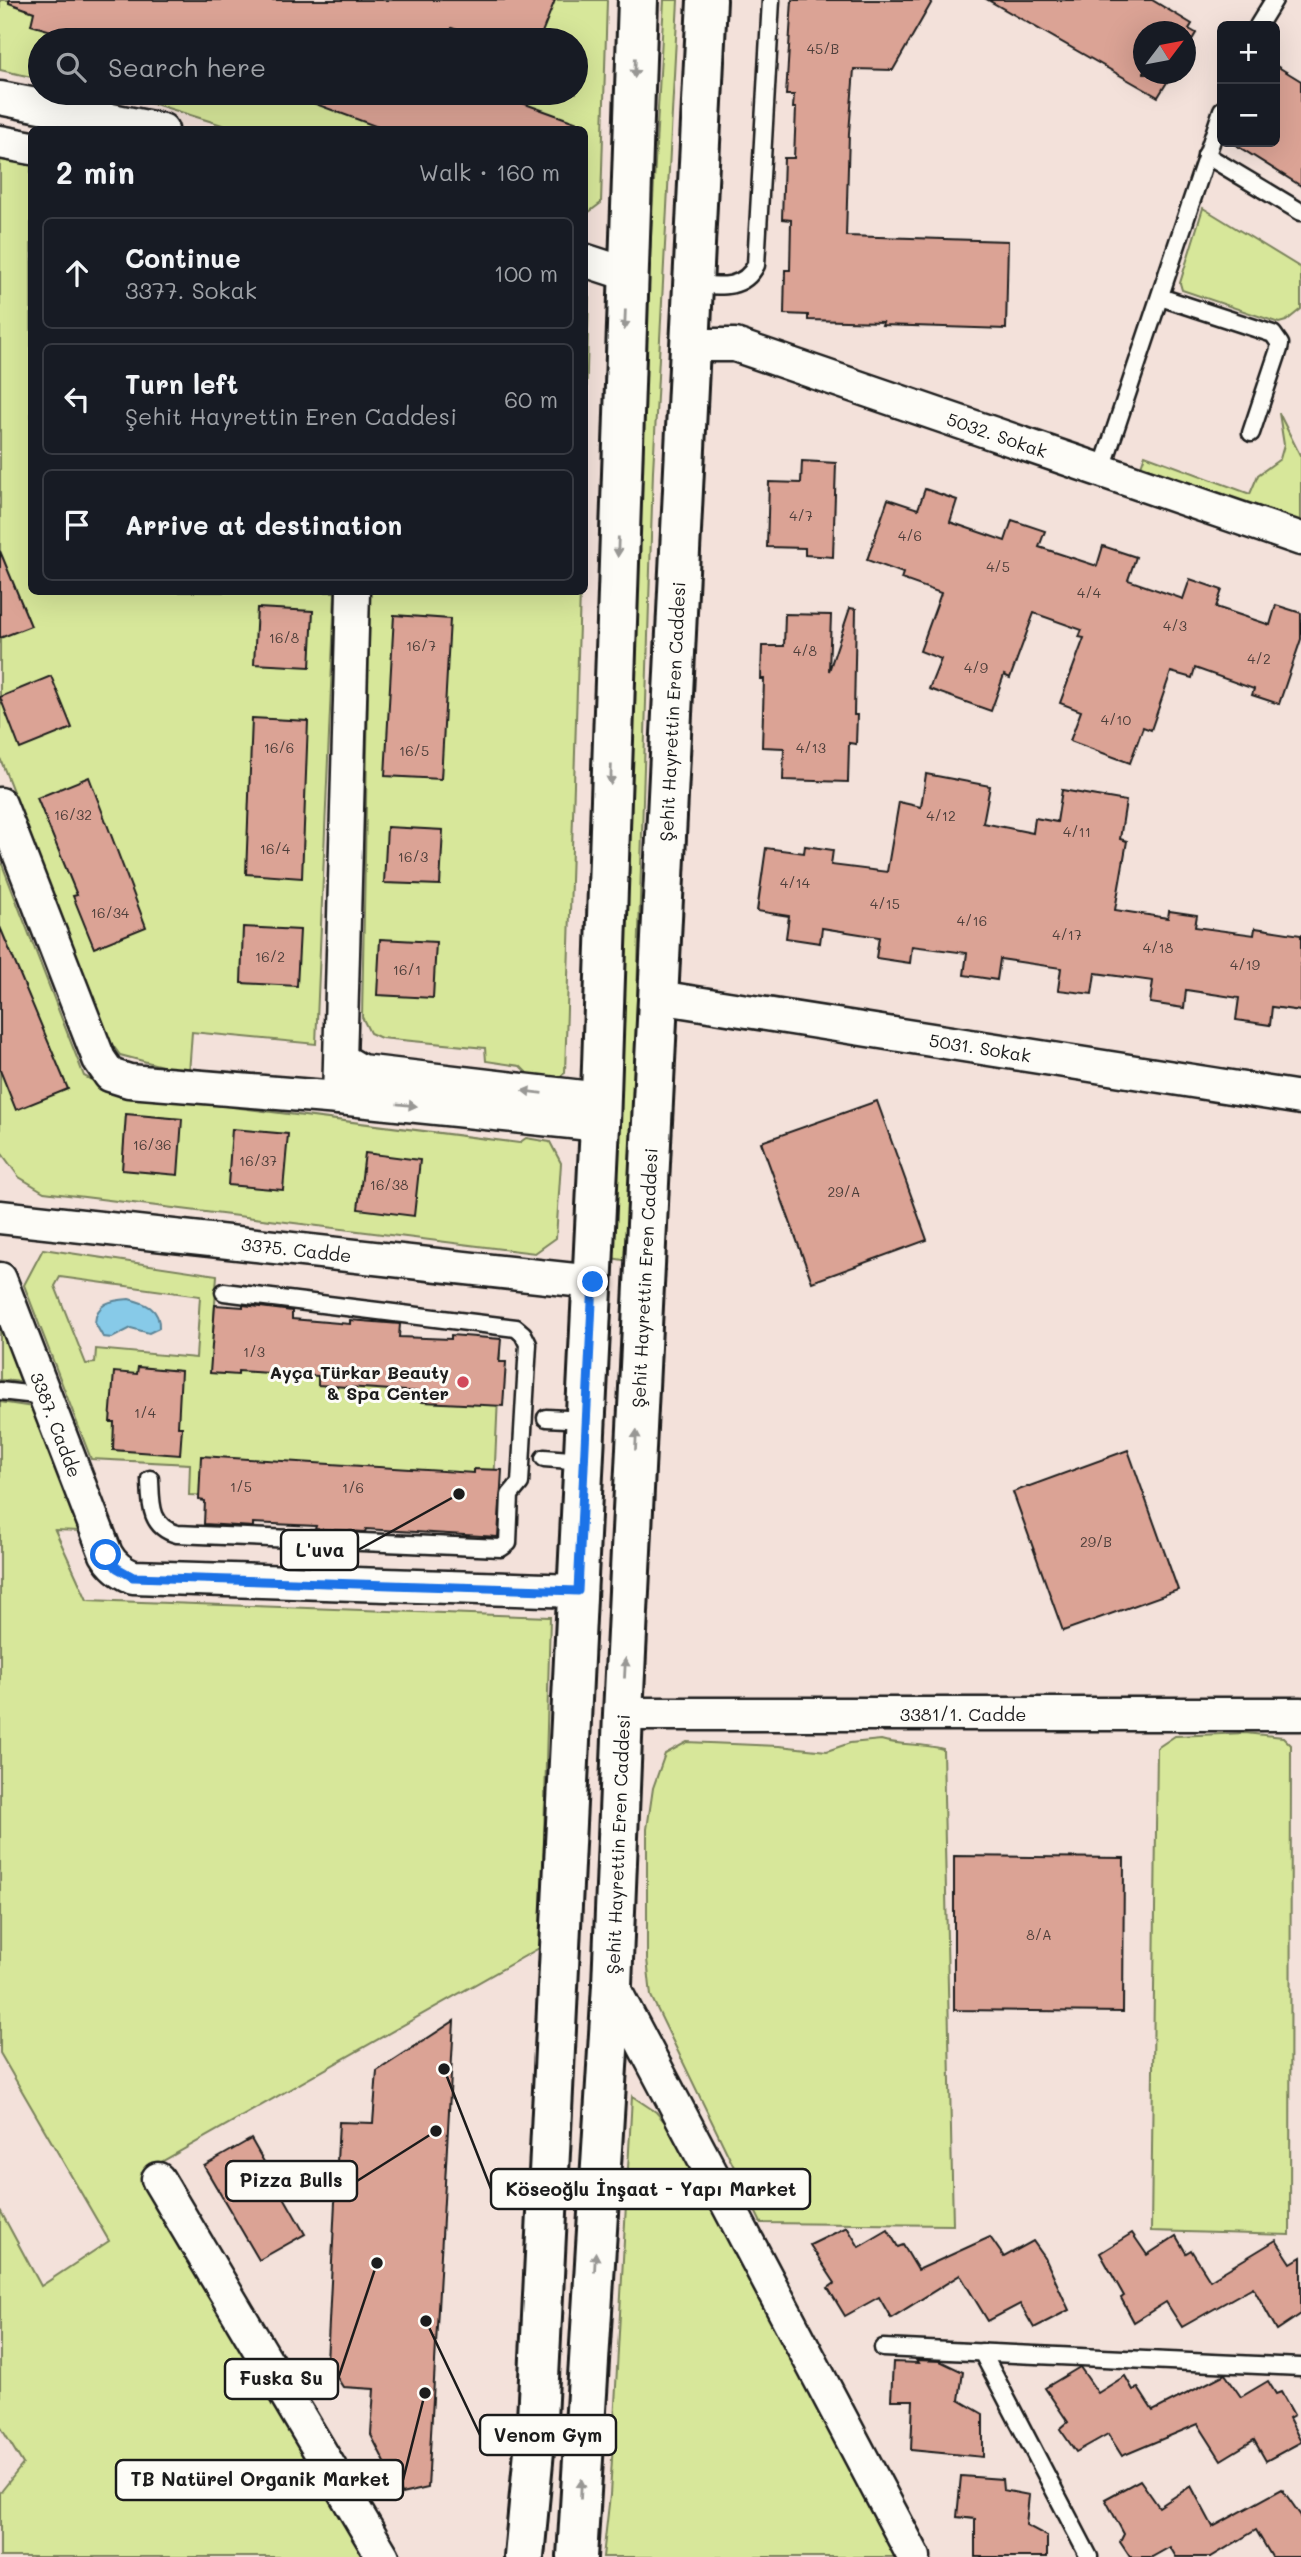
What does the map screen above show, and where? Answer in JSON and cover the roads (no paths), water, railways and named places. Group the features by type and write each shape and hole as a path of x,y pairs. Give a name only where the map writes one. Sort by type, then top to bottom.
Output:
{"main road":[{"path":"524,2557 537,2419 593,1282 638,0"},
{"name":"Şehit Hayrettin Eren Caddesi","path":"577,2557 612,1984 707,0"},
{"path":"593,1282 644,1288"}],"street":[{"path":"0,98 28,104"},
{"path":"35,105 142,126"},
{"path":"0,142 28,147"},
{"path":"588,261 627,274"},
{"name":"5032. Sokak","path":"690,345 735,345 1301,538"},
{"path":"339,1098 353,595"},
{"path":"0,804 99,1059 110,1075 129,1081 339,1098 600,1112"},
{"name":"5031. Sokak","path":"658,997 1301,1097"},
{"path":"342,1060 361,1072 600,1112"},
{"name":"3375. Cadde","path":"0,1217 593,1282"},
{"name":"3387. Cadde","path":"0,1279 106,1555 117,1568 133,1577 578,1591"},
{"name":"3381/1. Cadde","path":"623,1714 1301,1714"},
{"path":"612,1984 914,2557"},
{"path":"158,2179 383,2557"}],"lane":[{"path":"693,284 737,284 752,273 756,265 771,0"},
{"path":"1261,21 1274,0"},
{"path":"1105,460 1217,124"},
{"path":"1206,155 1301,212"},
{"path":"1160,297 1273,334 1278,339 1279,349 1251,433"},
{"path":"150,1479 154,1517 169,1532 177,1534 501,1548 508,1543 510,1495 520,1483 533,1457 535,1418 527,1344 523,1334 516,1328 224,1292"},
{"path":"0,1391 45,1396"},
{"path":"535,1418 586,1420"},
{"path":"533,1457 584,1461"},
{"path":"883,2348 1301,2367"},
{"path":"982,2353 1089,2557"}],"water":[{"path":"129,1299 154,1311 159,1328 149,1333 131,1328 112,1338 103,1337 95,1323 98,1311 116,1300"}],"place":[{"name":"Ayça Türkar Beauty & Spa Center","path":"463,1382"},
{"name":"L'uva","path":"459,1494"},
{"name":"Köseoğlu İnşaat - Yapı Market","path":"444,2069"},
{"name":"Pizza Bulls","path":"436,2131"},
{"name":"Fuska Su","path":"377,2263"},
{"name":"Venom Gym","path":"426,2321"},
{"name":"TB Natürel Organik Market","path":"425,2393"}]}
